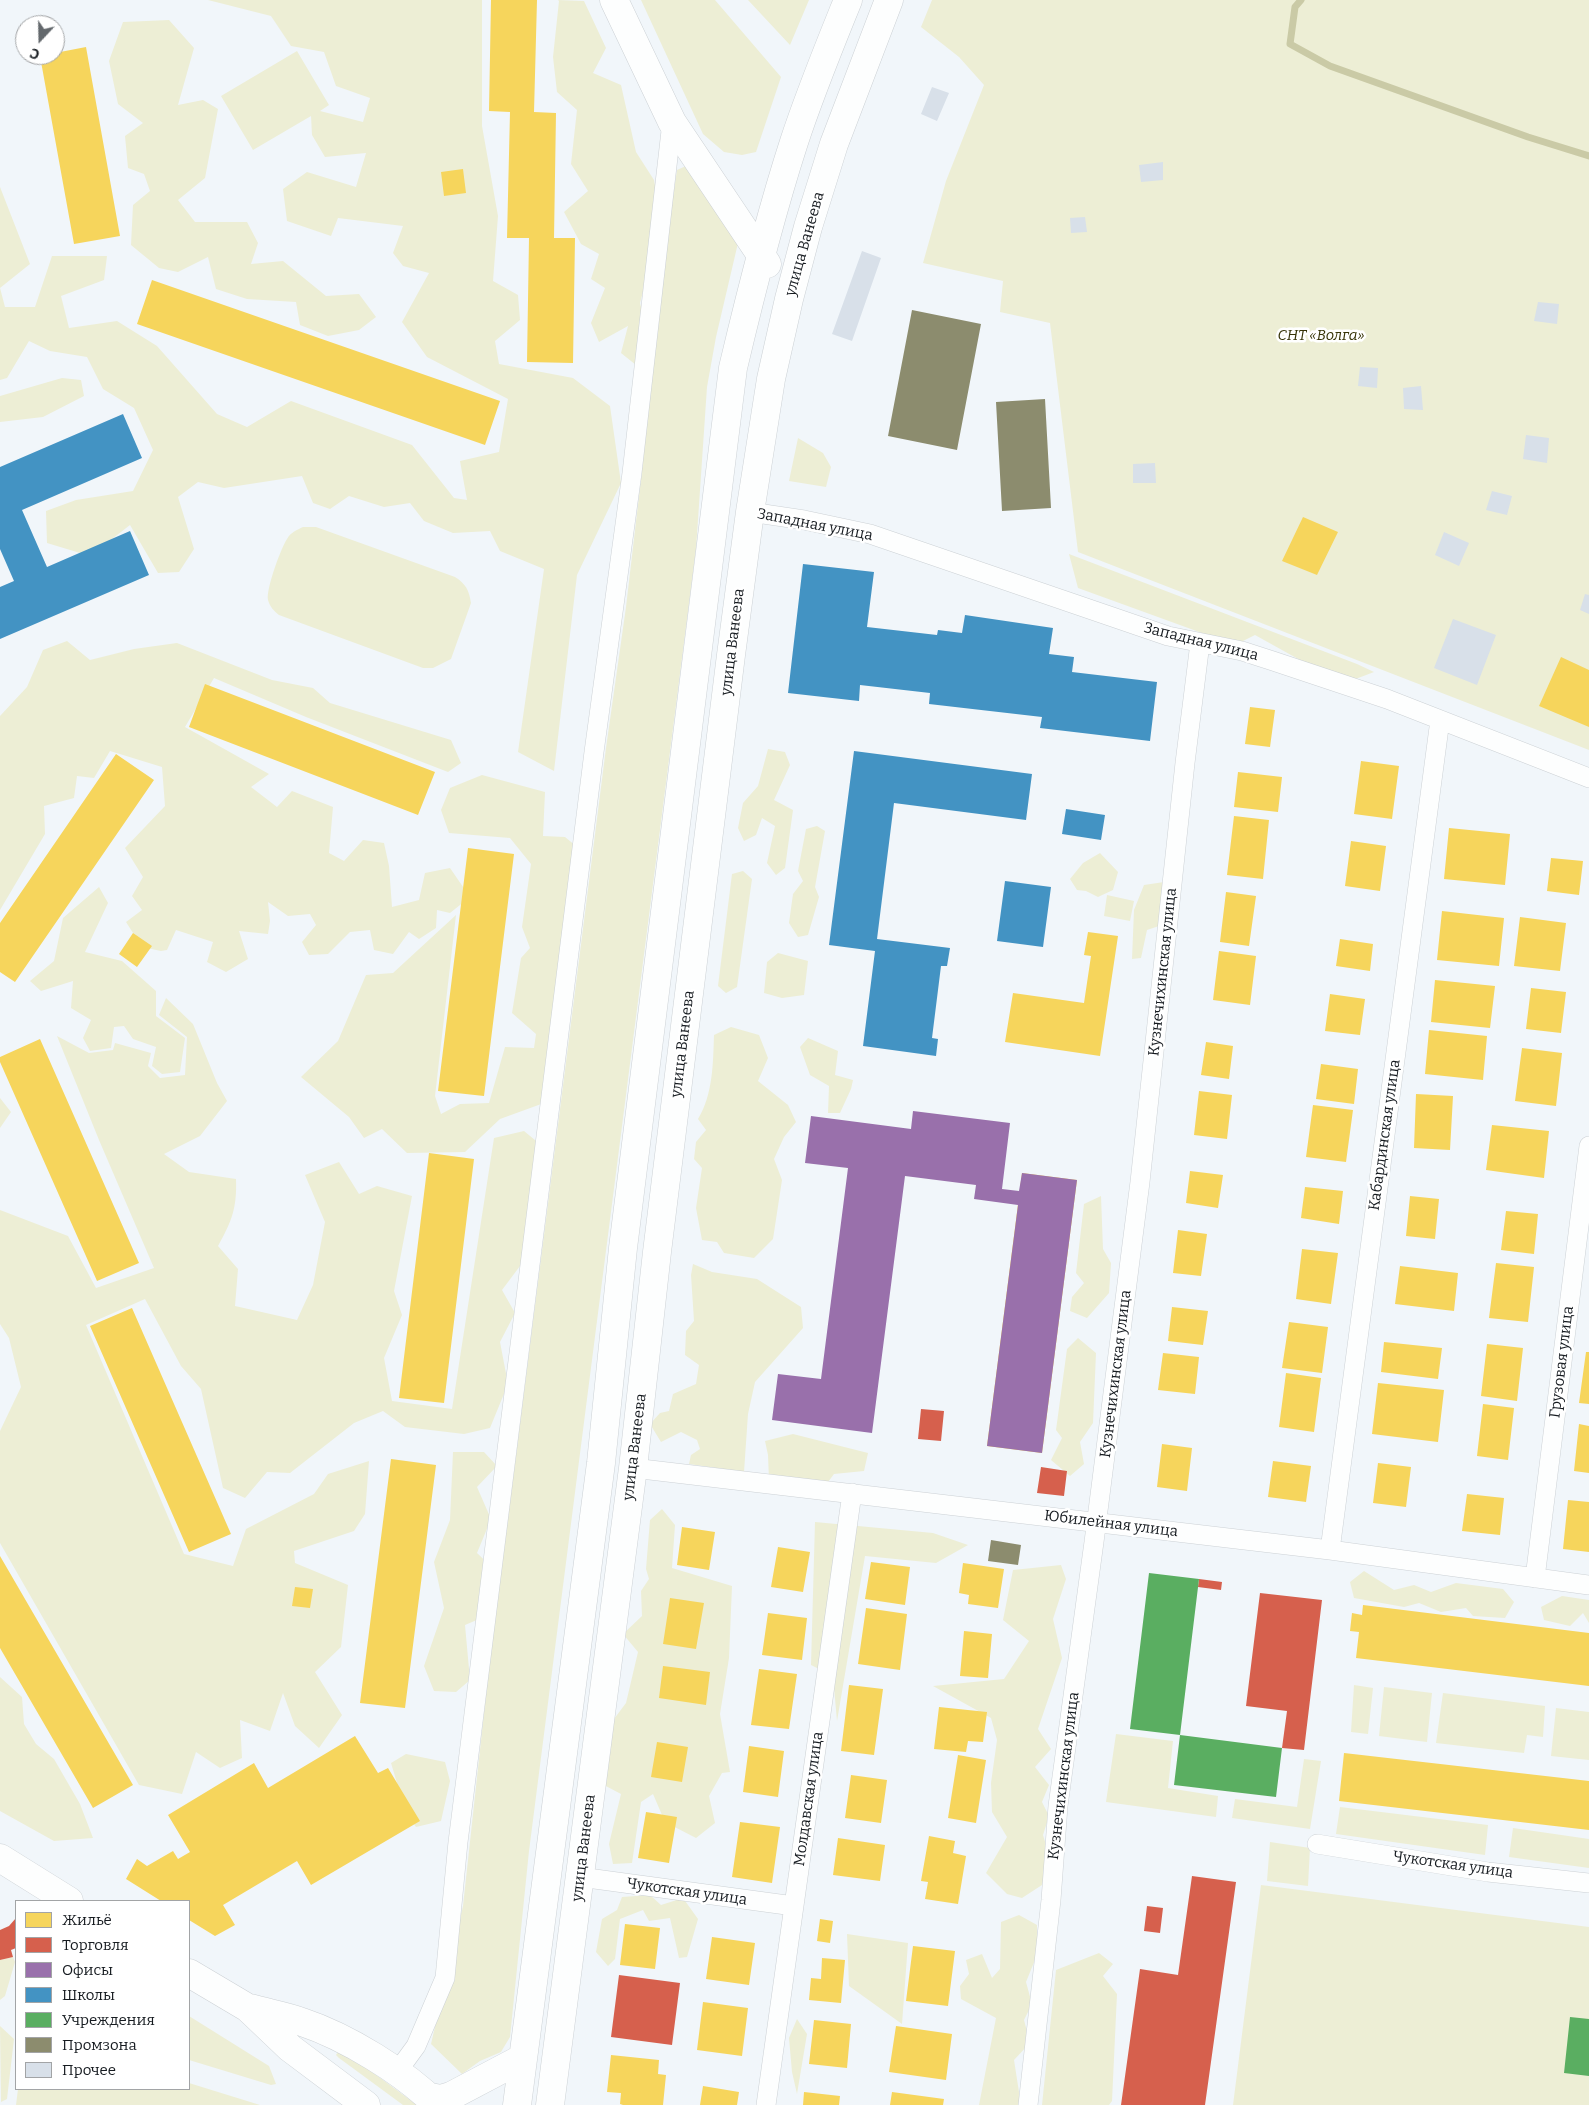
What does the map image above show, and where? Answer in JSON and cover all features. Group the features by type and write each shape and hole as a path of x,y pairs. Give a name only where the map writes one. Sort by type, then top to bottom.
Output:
{"main road":[{"path":"614,0 672,122 789,298"},
{"path":"517,2105 601,1463 626,1229 733,368 760,254 802,117 848,0"},
{"name":"улица Ванеева","path":"550,2105 633,1468 658,1242 750,512 771,379 789,298 808,227 834,144 889,0"},
{"path":"0,1858 67,1900"},
{"path":"190,1974 248,2008 290,2048 366,2105"},
{"path":"248,2008 303,2022 346,2041 397,2072 433,2101 451,2096 523,2058"}],"street":[{"path":"397,2072 416,2046 445,1978 458,1842 594,752 632,473 672,122"},
{"name":"Западная улица","path":"750,512 804,520 870,534 1168,636 1242,651 1387,699 1589,778"},
{"name":"Кузнечихинская улица","path":"1028,2105 1051,1900 1058,1806 1097,1522 1140,1182 1185,764 1200,643"},
{"name":"Кабардинская улица","path":"1330,1550 1440,720"},
{"name":"Грузовая улица","path":"1535,1578 1589,1146"},
{"name":"Юбилейная улица","path":"633,1468 1330,1550 1589,1585"},
{"name":"Молдавская улица","path":"766,2105 852,1493"},
{"name":"Чукотская улица","path":"1317,1844 1488,1872 1589,1883"},
{"name":"Чукотская улица","path":"580,1877 794,1906"}],"green space":[{"path":"208,0 482,0 482,126 498,216 493,281 518,295 520,320 495,341 499,364 573,378 610,406 621,483 577,575 554,771 518,752 544,569 500,551 490,531 453,533 424,521 410,503 384,507 349,496 330,509 313,503 302,476 224,488 198,482 178,497 194,549 179,572 158,573 130,525 90,556 47,543 46,511 76,500 133,491 153,450 134,408 103,389 87,357 50,351 29,341 7,378 0,380 0,288 5,307 35,307 52,256 107,256 104,280 61,296 69,328 117,321 157,346 217,414 247,427 291,401 412,445 454,498 467,500 460,461 499,452 508,399 427,357 402,322 429,273 403,266 393,253 403,226 338,218 331,236 287,221 283,189 307,172 356,187 366,153 325,157 312,135 311,116 253,150 221,96 297,51 329,105 320,111 363,122 370,98 336,86 324,52 291,46 271,16"},
{"path":"558,0 584,1 606,48 593,73 621,85 636,152 654,180 662,221 640,303 650,342 636,365 621,353 628,326 599,342 591,323 605,288 591,279 599,254 581,244 564,212 588,191 571,164 577,110 557,92 553,57"},
{"path":"641,0 715,0 781,77 756,152 742,155 724,152 703,134"},
{"path":"748,0 809,0 790,45"},
{"name":"СНТ «Волга»","path":"932,0 1589,0 1589,750 1078,552 1050,323 1000,312 1003,281 923,263 946,181 984,85 959,57 921,27"},
{"path":"169,20 194,48 178,105 203,100 218,109 205,178 178,200 195,222 247,222 258,243 251,264 283,261 326,296 359,294 376,317 359,330 328,336 300,325 296,302 247,299 216,289 208,257 178,272 159,268 131,245 133,205 150,191 144,174 128,168 125,136 143,123 118,104 109,61 123,22"},
{"path":"686,166 738,243 716,337 707,387 696,549 529,1851 510,2037 501,2052 480,2061 462,2074 431,2044 463,1906 489,1667 606,748 626,607 641,479 660,281 677,170"},
{"path":"0,187 30,264 0,288"},
{"path":"62,378 81,380 84,396 43,417 0,422 0,396"},
{"path":"798,438 823,453 831,467 826,487 789,481"},
{"path":"303,527 316,527 455,577 462,582 468,591 471,603 451,659 433,668 423,668 279,615 271,607 268,600 272,578 287,539 292,533"},
{"path":"1069,554 1374,672 1353,680 1300,660 1255,635 1235,645 1078,588"},
{"path":"67,641 90,660 134,649 177,643 272,680 313,688 330,703 451,740 461,763 448,772 306,717 214,678 185,727 269,774 251,787 277,807 292,791 333,807 329,853 344,861 363,840 384,843 389,866 392,907 419,900 425,873 450,868 470,897 450,913 437,910 436,928 419,939 409,932 393,954 374,950 370,930 350,932 328,954 309,955 302,942 316,925 310,914 288,916 268,902 270,921 268,934 239,931 248,959 226,972 207,962 213,942 176,930 167,950 161,951 142,947 126,922 142,910 132,896 143,877 125,848 165,806 162,767 110,751 94,778 77,776 74,798 44,806 45,834 0,910 0,716 27,687 43,650"},
{"path":"768,749 785,752 790,765 774,800 793,810 785,868 776,875 767,863 775,826 762,818 756,835 744,841 738,828 743,803 758,786"},
{"path":"482,775 545,792 543,836 565,837 587,855 544,1103 500,1119 465,1152 407,1153 382,1129 364,1138 349,1117 301,1077 338,1041 366,975 393,973 456,915 435,1096 441,1114 460,1104 489,1103 505,1047 534,1048 536,1034 512,1013 521,958 530,948 522,927 531,864 510,838 449,833 441,810 450,788"},
{"path":"817,826 825,831 815,887 819,897 808,935 798,937 789,923 793,894 803,881 798,871 806,829"},
{"path":"1100,853 1118,872 1113,890 1098,897 1086,891 1077,890 1070,879 1083,863"},
{"path":"743,871 752,879 737,987 726,993 718,986 732,874"},
{"path":"1164,882 1162,925 1147,930 1141,958 1132,959 1134,910 1144,885"},
{"path":"99,887 108,903 85,952 122,961 156,991 156,1016 185,1038 180,1072 162,1074 152,1066 156,1047 133,1039 124,1026 114,1027 111,1048 90,1051 83,1038 91,1020 71,1008 73,981 41,991 30,981 54,961 63,918"},
{"path":"1107,895 1134,901 1130,921 1104,916"},
{"path":"778,953 808,961 804,995 782,998 764,993 767,962"},
{"path":"166,998 193,1024 217,1083 227,1101 200,1136 164,1154 189,1172 236,1179 236,1198 233,1214 218,1246 238,1269 235,1306 297,1320 313,1285 325,1222 305,1175 339,1162 359,1194 377,1186 412,1196 394,1291 402,1315 384,1358 392,1401 452,1409 494,1138 524,1131 541,1145 526,1258 502,1290 515,1313 500,1342 508,1384 490,1428 464,1434 405,1427 383,1411 354,1423 290,1473 267,1472 245,1498 223,1488 201,1389 181,1366 145,1299 86,1325 184,1554 233,1566 246,1529 314,1494 328,1474 369,1461 365,1514 354,1531 294,1551 295,1563 348,1585 341,1647 315,1672 342,1715 319,1748 295,1726 283,1693 270,1731 240,1720 242,1758 220,1768 196,1752 182,1794 139,1785 0,1543 0,1431 21,1387 9,1338 0,1324 0,1210 68,1236 96,1288 154,1268 57,1036 89,1053 113,1050 115,1043 151,1053 148,1066 160,1078 185,1075 187,1037 159,1015"},
{"path":"731,1027 759,1035 768,1058 758,1081 788,1105 796,1122 784,1137 774,1159 782,1180 773,1239 754,1258 724,1253 717,1242 702,1240 696,1208 702,1168 694,1159 696,1142 706,1130 698,1119 707,1099 709,1089 714,1035"},
{"path":"808,1038 838,1051 835,1075 853,1080 840,1113 828,1113 829,1086 810,1075 800,1047"},
{"path":"0,1098 11,1112 0,1128"},
{"path":"1101,1196 1103,1249 1111,1263 1109,1293 1087,1318 1070,1311 1072,1297 1084,1283 1076,1273 1084,1204"},
{"path":"693,1264 712,1272 757,1279 801,1307 803,1328 755,1382 748,1414 744,1472 689,1464 691,1455 700,1449 697,1440 681,1432 661,1442 650,1424 660,1413 669,1411 673,1394 696,1384 699,1365 685,1355 686,1331 694,1321 691,1275"},
{"path":"1078,1338 1096,1353 1093,1423 1080,1442 1084,1464 1070,1476 1051,1460 1062,1438 1056,1430 1067,1349"},
{"path":"793,1434 868,1453 864,1471 834,1474 825,1486 769,1480 768,1455 765,1441"},
{"path":"453,1452 484,1452 497,1466 477,1487 491,1519 477,1553 498,1573 491,1614 465,1625 470,1680 456,1692 434,1691 424,1666 444,1608 434,1562 450,1520"},
{"path":"662,1509 675,1525 672,1568 732,1586 729,1658 720,1714 730,1772 722,1773 709,1796 715,1823 696,1838 665,1822 653,1794 641,1802 632,1863 613,1864 609,1844 621,1794 602,1784 611,1723 626,1703 638,1652 623,1634 642,1616 641,1591 649,1579 646,1569 650,1520"},
{"path":"815,1522 933,1533 968,1545 936,1563 865,1556 837,1721 833,1676 811,1665"},
{"path":"1061,1565 1066,1579 1053,1619 1062,1658 1038,1729 1051,1749 1035,1767 1049,1785 1042,1802 1049,1816 1043,1835 1050,1858 1042,1885 1022,1898 1007,1894 986,1873 1007,1837 992,1812 991,1783 997,1740 991,1718 933,1686 1004,1679 1029,1641 1003,1620 1013,1570"},
{"path":"1364,1571 1394,1590 1414,1585 1431,1592 1456,1583 1503,1589 1514,1602 1505,1618 1473,1616 1466,1608 1441,1612 1419,1603 1404,1607 1354,1598 1350,1582"},
{"path":"1562,1596 1589,1600 1589,1623 1583,1613 1570,1626 1544,1620 1541,1607"},
{"path":"0,1677 22,1697 24,1724 36,1744 54,1759 80,1804 93,1838 54,1841 0,1811"},
{"path":"1354,1685 1373,1688 1368,1734 1351,1732"},
{"path":"1384,1687 1432,1693 1427,1742 1379,1736"},
{"path":"1443,1693 1545,1706 1543,1737 1527,1735 1524,1753 1436,1743"},
{"path":"1556,1708 1589,1712 1589,1760 1551,1756"},
{"path":"1116,1734 1173,1741 1168,1788 1218,1796 1216,1817 1106,1802"},
{"path":"406,1754 445,1762 450,1781 441,1821 416,1827 406,1813 391,1763"},
{"path":"1304,1759 1321,1761 1310,1829 1232,1818 1235,1799 1297,1807"},
{"path":"1340,1807 1488,1825 1485,1855 1336,1834"},
{"path":"1513,1828 1589,1839 1589,1868 1509,1857"},
{"path":"1270,1842 1310,1848 1308,1886 1267,1881"},
{"path":"1261,1885 1589,1927 1589,2105 1233,2105"},
{"path":"650,1895 661,1905 683,1898 698,1919 687,1957 679,1958 670,1918 649,1921 643,1910 620,1919 615,1959 608,1966 596,1952 602,1919 617,1910 622,1897"},
{"path":"1019,1915 1037,1925 1037,1955 1026,1982 1032,2004 1024,2020 1030,2043 1014,2060 1021,2105 979,2105 996,2018 961,1999 960,1986 969,1974 966,1960 982,1954 992,1978 1000,1969 1001,1922"},
{"path":"847,1934 908,1943 902,2024 849,1986"},
{"path":"1099,1953 1113,1964 1103,1976 1117,1994 1112,2101 1109,2105 1042,2105 1056,1970"},
{"path":"13,1957 15,1962 5,1996 0,2000 0,1960"},
{"path":"190,2017 269,2066 276,2084 271,2085 190,2060"},
{"path":"797,2019 807,2034 797,2094 792,2072 789,2038"},
{"path":"0,2026 14,2039 7,2099 1,2102"},
{"path":"338,2052 368,2069 417,2105 403,2105 339,2058 336,2055"},
{"path":"190,2083 260,2105 16,2105 18,2090 190,2090"}],"building: Жильё":[{"path":"491,0 537,0 534,112 556,113 554,238 575,238 573,363 527,362 529,238 507,238 510,112 489,111"},
{"path":"86,47 120,236 74,244 42,65 65,65 65,51"},
{"path":"463,169 466,193 444,196 441,172"},
{"path":"152,280 500,401 485,445 137,324"},
{"path":"1303,517 1338,532 1317,575 1282,561"},
{"path":"1561,657 1589,670 1589,727 1539,706"},
{"path":"205,684 435,772 418,815 189,727"},
{"path":"1250,707 1275,710 1270,747 1245,744"},
{"path":"116,754 154,780 15,982 0,972 0,923"},
{"path":"1361,761 1399,766 1392,819 1354,814"},
{"path":"1238,772 1282,777 1278,812 1234,807"},
{"path":"1234,816 1269,820 1263,879 1227,875"},
{"path":"1449,828 1510,834 1505,885 1444,879"},
{"path":"1351,841 1386,846 1380,891 1345,886"},
{"path":"468,848 514,854 484,1096 438,1091"},
{"path":"1551,858 1583,861 1579,895 1547,891"},
{"path":"1226,892 1256,896 1249,946 1220,942"},
{"path":"1442,911 1504,918 1499,966 1437,960"},
{"path":"1520,917 1566,923 1560,971 1514,966"},
{"path":"1088,932 1118,936 1100,1056 1005,1042 1013,993 1084,1003 1091,956 1084,955"},
{"path":"133,933 152,946 137,967 119,954"},
{"path":"1340,939 1373,944 1370,971 1336,966"},
{"path":"1219,951 1256,956 1250,1005 1213,1000"},
{"path":"1435,980 1495,986 1490,1028 1431,1022"},
{"path":"1531,988 1566,992 1561,1033 1526,1029"},
{"path":"1330,994 1365,999 1360,1035 1325,1031"},
{"path":"1429,1030 1487,1036 1483,1080 1425,1074"},
{"path":"40,1039 139,1263 97,1281 0,1062 0,1057"},
{"path":"1206,1042 1233,1046 1229,1079 1201,1075"},
{"path":"1522,1048 1562,1053 1556,1106 1515,1101"},
{"path":"1321,1064 1358,1069 1354,1104 1316,1099"},
{"path":"1199,1091 1232,1095 1227,1139 1194,1135"},
{"path":"1416,1094 1453,1096 1450,1150 1414,1148"},
{"path":"1313,1105 1353,1110 1346,1162 1306,1157"},
{"path":"1492,1125 1549,1131 1544,1178 1486,1170"},
{"path":"429,1153 474,1159 444,1403 399,1398"},
{"path":"1190,1171 1223,1175 1218,1208 1186,1203"},
{"path":"1022,1173 1077,1180 1042,1453 987,1446"},
{"path":"1305,1187 1343,1191 1339,1224 1301,1218"},
{"path":"1410,1196 1439,1199 1435,1239 1406,1236"},
{"path":"1506,1211 1538,1214 1534,1254 1501,1250"},
{"path":"1178,1230 1207,1234 1201,1276 1173,1273"},
{"path":"1302,1249 1338,1253 1331,1304 1296,1299"},
{"path":"1496,1263 1534,1267 1528,1322 1489,1318"},
{"path":"1400,1266 1458,1273 1454,1311 1395,1304"},
{"path":"1172,1307 1208,1311 1203,1345 1168,1341"},
{"path":"132,1308 231,1534 189,1552 90,1326"},
{"path":"1289,1322 1328,1327 1322,1373 1282,1368"},
{"path":"1384,1342 1442,1348 1438,1379 1381,1372"},
{"path":"1487,1344 1523,1348 1517,1401 1481,1396"},
{"path":"1586,1352 1589,1352 1589,1404 1579,1403"},
{"path":"1163,1353 1199,1357 1195,1394 1158,1390"},
{"path":"1286,1373 1321,1378 1314,1432 1279,1427"},
{"path":"1378,1383 1444,1390 1438,1442 1372,1434"},
{"path":"1483,1404 1514,1408 1508,1460 1477,1456"},
{"path":"1579,1424 1589,1426 1589,1473 1574,1471"},
{"path":"1162,1444 1192,1448 1187,1491 1157,1487"},
{"path":"391,1459 436,1465 405,1708 360,1703"},
{"path":"1273,1461 1311,1466 1306,1502 1268,1497"},
{"path":"1378,1463 1411,1467 1406,1507 1373,1503"},
{"path":"1467,1494 1504,1498 1500,1535 1462,1531"},
{"path":"1568,1500 1589,1502 1589,1552 1563,1549"},
{"path":"682,1527 715,1532 709,1570 677,1565"},
{"path":"778,1547 810,1552 803,1592 771,1587"},
{"path":"0,1556 133,1785 93,1808 0,1648"},
{"path":"871,1562 910,1567 905,1605 865,1599"},
{"path":"963,1563 1004,1569 998,1608 968,1604 969,1595 959,1593"},
{"path":"295,1587 313,1589 310,1608 292,1606"},
{"path":"670,1598 704,1603 696,1649 663,1644"},
{"path":"1363,1605 1589,1633 1589,1686 1356,1658 1359,1632 1350,1631 1352,1613 1362,1615"},
{"path":"866,1608 907,1614 900,1670 858,1664"},
{"path":"768,1613 807,1618 802,1660 762,1655"},
{"path":"964,1631 992,1634 988,1678 960,1676"},
{"path":"663,1666 710,1672 706,1705 659,1698"},
{"path":"759,1669 797,1674 789,1729 751,1725"},
{"path":"849,1685 883,1689 874,1755 841,1751"},
{"path":"939,1707 987,1712 983,1742 968,1741 966,1752 934,1749"},
{"path":"355,1736 378,1773 388,1768 420,1821 311,1885 297,1861 223,1905 235,1925 215,1936 190,1921 190,1900 159,1900 126,1879 137,1859 147,1866 173,1851 178,1859 190,1852 168,1815 254,1763 268,1788"},
{"path":"657,1742 688,1747 682,1782 651,1777"},
{"path":"749,1746 784,1751 778,1797 743,1792"},
{"path":"1344,1753 1589,1781 1589,1830 1339,1801"},
{"path":"958,1755 986,1760 976,1823 948,1818"},
{"path":"851,1775 887,1780 881,1823 845,1818"},
{"path":"646,1812 677,1817 669,1863 638,1858"},
{"path":"740,1822 780,1827 772,1883 732,1877"},
{"path":"929,1836 955,1841 953,1853 966,1856 958,1904 925,1899 928,1882 921,1881"},
{"path":"838,1838 885,1845 880,1881 833,1875"},
{"path":"820,1919 833,1921 830,1943 817,1941"},
{"path":"625,1924 660,1928 655,1969 620,1965"},
{"path":"712,1937 755,1943 749,1985 706,1979"},
{"path":"913,1946 955,1951 948,2006 906,2001"},
{"path":"822,1958 845,1960 841,2003 809,2000 811,1978 821,1979"},
{"path":"703,2002 748,2008 742,2056 697,2050"},
{"path":"814,2020 851,2024 847,2068 809,2064"},
{"path":"896,2026 952,2034 946,2080 889,2072"},
{"path":"611,2055 659,2060 658,2074 666,2075 663,2105 623,2105 620,2104 621,2093 607,2092"},
{"path":"703,2086 739,2092 737,2105 700,2105"},
{"path":"804,2092 840,2096 839,2105 803,2105"},
{"path":"892,2092 944,2099 943,2105 890,2105"}],"building: Торговля":[{"path":"921,1409 944,1411 941,1441 918,1439"},
{"path":"1041,1467 1067,1471 1064,1496 1037,1493"},
{"path":"1199,1579 1222,1582 1221,1590 1198,1587"},
{"path":"1260,1593 1322,1600 1304,1750 1282,1748 1287,1711 1246,1706"},
{"path":"1192,1876 1236,1882 1205,2105 1121,2105 1140,1969 1178,1975"},
{"path":"1147,1906 1163,1908 1160,1933 1144,1931"},
{"path":"15,1919 15,1948 11,1950 13,1957 0,1960 0,1930 9,1926"},
{"path":"619,1975 680,1983 672,2045 611,2037"}],"building: Офисы":[{"path":"913,1111 1010,1123 1002,1189 1019,1191 1022,1173 1077,1180 1042,1453 987,1446 1018,1205 974,1199 976,1185 905,1176 872,1433 772,1420 778,1374 821,1379 848,1168 805,1163 811,1116 911,1129"}],"building: Школы":[{"path":"123,414 142,458 22,510 47,567 130,531 149,575 0,639 0,587 14,581 0,549 0,467"},
{"path":"803,564 874,572 867,627 937,635 938,630 962,633 965,615 1053,628 1049,654 1074,657 1072,672 1157,682 1150,741 1040,728 1042,717 929,704 930,693 860,685 859,701 788,693"},
{"path":"854,751 1032,774 1026,820 894,803 877,939 950,948 947,966 941,966 932,1038 938,1039 936,1056 863,1046 875,951 829,945"},
{"path":"1066,809 1105,815 1101,840 1062,834"},
{"path":"1005,881 1051,887 1043,947 997,941"}],"building: Учреждения":[{"path":"1149,1573 1199,1579 1180,1735 1130,1729"},
{"path":"1180,1735 1282,1748 1276,1797 1174,1785"},
{"path":"1570,2017 1589,2019 1589,2076 1564,2073"}],"building: Промзона":[{"path":"912,310 981,324 957,450 888,436"},
{"path":"1045,399 1051,508 1002,511 996,402"},
{"path":"991,1540 1021,1545 1018,1565 988,1561"}],"building: Прочее":[{"path":"932,87 949,93 937,121 921,114"},
{"path":"1163,162 1163,180 1141,182 1139,165"},
{"path":"1085,217 1087,232 1071,233 1070,218"},
{"path":"862,251 881,258 852,341 832,334"},
{"path":"1538,302 1559,304 1557,324 1534,321"},
{"path":"1360,367 1378,368 1377,388 1358,386"},
{"path":"1421,386 1423,410 1404,409 1403,388"},
{"path":"1526,435 1549,438 1547,463 1523,459"},
{"path":"1155,463 1156,483 1133,483 1133,464"},
{"path":"1492,491 1512,496 1507,515 1486,510"},
{"path":"1444,532 1469,543 1459,566 1435,555"},
{"path":"1585,594 1589,595 1589,614 1580,610"},
{"path":"1453,619 1496,635 1477,685 1434,668"}],"waterway":[{"path":"1301,0 1295,7 1290,44 1330,66 1528,137 1589,156"}]}
